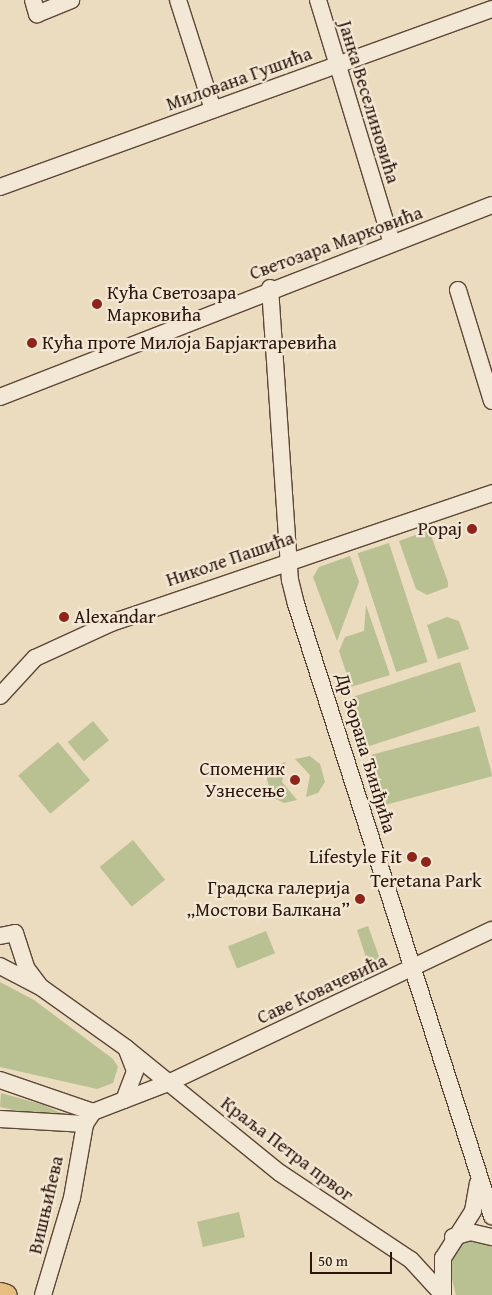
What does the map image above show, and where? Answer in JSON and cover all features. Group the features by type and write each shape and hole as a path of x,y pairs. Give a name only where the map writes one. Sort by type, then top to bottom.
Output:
{"main road":[{"path":"0,1293 6,1295"}],"street":[{"path":"33,0 37,14 71,0"},
{"path":"178,0 213,110"},
{"name":"Јанка Веселиновића","path":"318,0 392,244"},
{"name":"Милована Гушића","path":"0,187 213,110 490,6"},
{"name":"Светозара Марковића","path":"0,397 270,288 392,244 492,205"},
{"name":"Др Зорана Ђинђића","path":"270,288 288,560 296,604 478,1179 492,1216"},
{"path":"458,290 492,401"},
{"name":"Николе Пашића","path":"0,696 48,650 288,560 492,493"},
{"name":"Саве Ковачевића","path":"89,1118 124,1100 168,1082 492,930"},
{"path":"0,936 15,933 27,969 42,988"},
{"path":"0,966 42,988"},
{"name":"Краља Петра првог","path":"42,988 126,1048 280,1173 429,1275 443,1295"},
{"path":"124,1100 135,1072 126,1048"},
{"path":"0,1080 89,1118"},
{"path":"0,1119 89,1118"},
{"name":"Вишњићева","path":"43,1295 72,1198 89,1118"},
{"path":"443,1295 443,1258 453,1237 473,1211 478,1179"},
{"path":"453,1237 470,1232 492,1237"}],"green space":[{"path":"429,530 448,582 448,587 427,595 416,589 399,541"},
{"path":"389,543 428,662 396,672 358,553"},
{"path":"350,556 359,582 337,641 313,577 319,567"},
{"path":"366,605 390,675 351,687 339,651 345,637 364,631"},
{"path":"447,617 459,621 469,649 438,659 427,625"},
{"path":"460,662 476,711 369,746 353,697"},
{"path":"93,721 109,740 84,761 68,742"},
{"path":"479,726 492,776 385,805 372,755"},
{"path":"58,742 90,780 50,814 18,775"},
{"path":"310,756 320,764 325,782 318,793 306,797 310,775 295,759"},
{"path":"286,762 282,782 297,800 284,803 272,797 266,776 271,767"},
{"path":"133,840 165,880 132,907 100,867"},
{"path":"368,926 381,962 370,970 357,930"},
{"path":"266,931 275,953 237,969 228,946"},
{"path":"0,982 34,1000 113,1059 118,1067 113,1083 97,1089 0,1067"},
{"path":"1,1093 44,1105 61,1113 32,1114 0,1107"},
{"path":"239,1212 245,1237 203,1247 197,1222"},
{"path":"485,1239 492,1248 492,1295 456,1295 448,1263 460,1240"}],"place":[{"name":"Кућа Светозара Марковића","path":"97,304"},
{"name":"Кућа проте Милоја Барјактаревића","path":"32,343"},
{"name":"Popaj","path":"472,529"},
{"name":"Alexandar","path":"64,617"},
{"name":"Споменик Узнесење","path":"295,780"},
{"name":"Lifestyle Fit","path":"412,857"},
{"name":"Teretana Park","path":"426,862"},
{"name":"Градска галерија „Мостови Балкана”","path":"360,899"}]}
